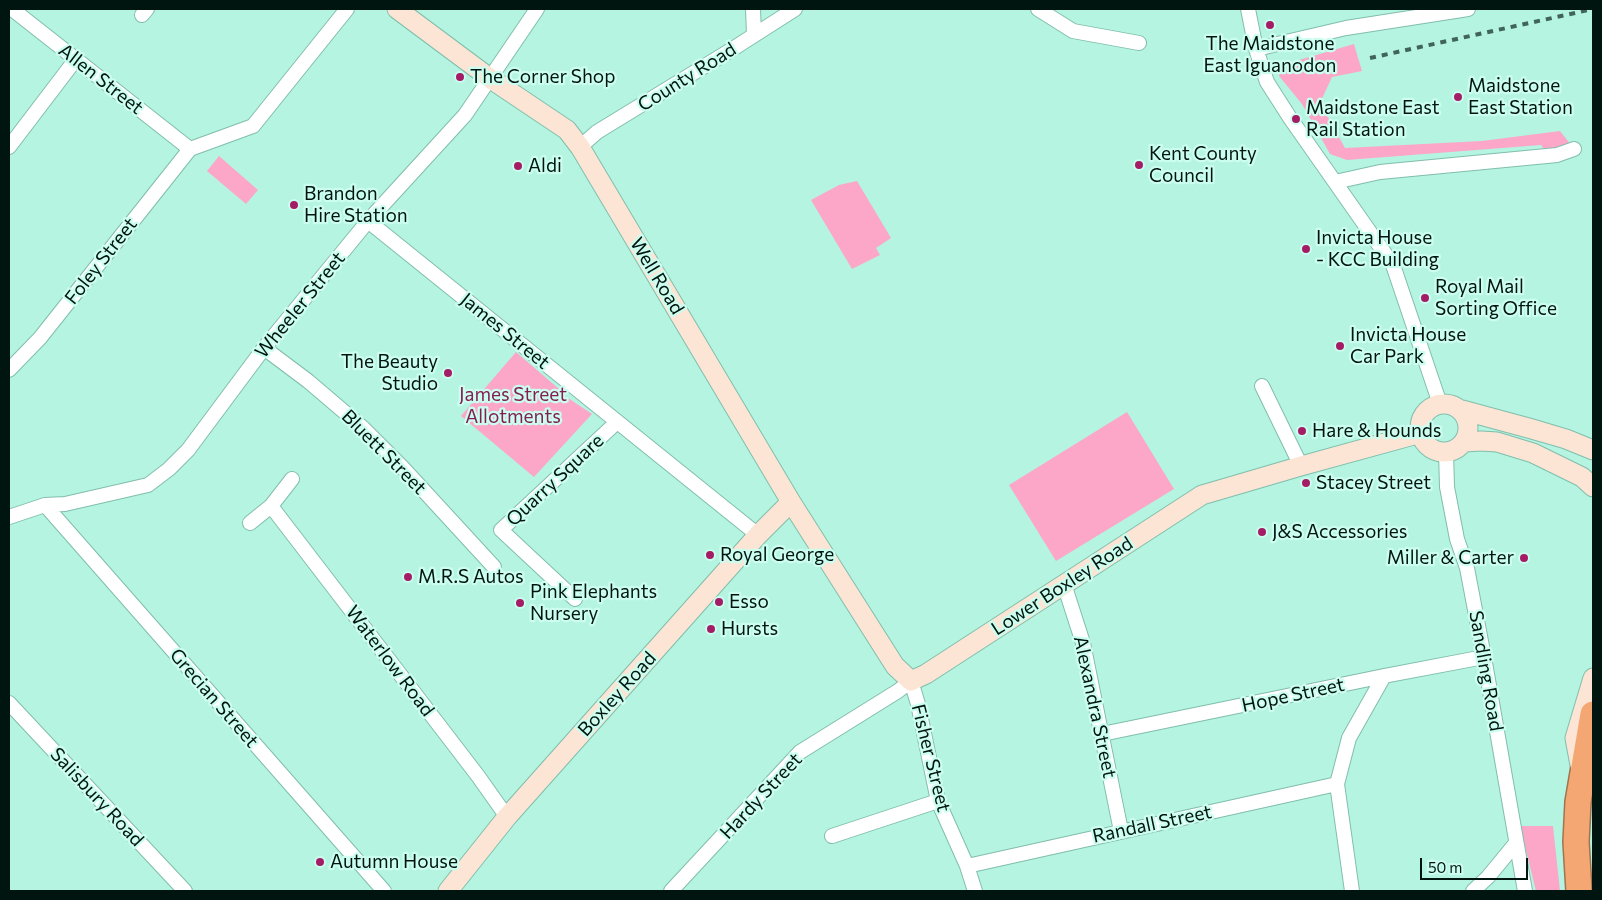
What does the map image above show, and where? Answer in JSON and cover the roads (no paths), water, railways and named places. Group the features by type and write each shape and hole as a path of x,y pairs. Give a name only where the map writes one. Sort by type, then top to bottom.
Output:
{"highway":[{"path":"1579,891 1576,842 1578,802 1593,714"}],"main road":[{"name":"Well Road","path":"397,9 491,79 567,130 580,147 791,502"},
{"path":"1462,410 1467,418 1469,427 1468,435 1464,442 1459,447 1446,452 1440,452 1427,446 1420,434 1422,418 1432,407 1448,404 1462,410 1532,428 1593,450"},
{"name":"Lower Boxley Road","path":"911,680 926,674 1202,495 1420,434"},
{"path":"1464,442 1497,442 1533,453 1582,477 1593,487"},
{"name":"Boxley Road","path":"448,891 507,817 758,535 791,502"},
{"path":"791,502 895,666 911,680"},
{"path":"1582,774 1575,738 1593,678"}],"street":[{"name":"Allen Street","path":"12,9 190,149"},
{"path":"190,149 253,126 348,9"},
{"name":"Wheeler Street","path":"9,517 45,505 65,504 148,485 169,469 188,450 264,348 368,221 466,114 537,9"},
{"path":"754,9 754,34"},
{"name":"County Road","path":"580,147 597,132 795,9"},
{"path":"1038,9 1073,31 1139,43"},
{"path":"1248,9 1256,49 1267,82 1393,265 1440,404"},
{"path":"1256,49 1346,28 1468,9"},
{"path":"9,147 76,59"},
{"name":"Foley Street","path":"9,370 40,338 190,149"},
{"path":"1335,182 1380,172 1557,154 1574,149"},
{"name":"James Street","path":"368,221 758,535"},
{"name":"Bluett Street","path":"264,348 308,381 362,427 403,468 494,567"},
{"path":"1262,386 1301,466"},
{"name":"Quarry Square","path":"575,599 501,530 617,422"},
{"name":"Sandling Road","path":"1446,452 1447,487 1484,657 1525,891"},
{"path":"250,523 271,506 292,479"},
{"name":"Grecian Street","path":"45,505 384,891"},
{"name":"Waterlow Road","path":"271,506 478,776 507,817"},
{"name":"Alexandra Street","path":"1064,584 1083,643 1121,831"},
{"name":"Hope Street","path":"1102,734 1484,657"},
{"path":"1352,891 1337,784 1349,738 1384,676"},
{"name":"Hardy Street","path":"671,891 800,752 884,700 911,680"},
{"name":"Fisher Street","path":"911,680 918,704 938,801 967,866 972,890"},
{"name":"Salisbury Road","path":"9,703 185,891"},
{"name":"Randall Street","path":"967,866 1337,784"},
{"path":"832,836 938,801"},
{"path":"1473,891 1488,877 1516,843"}],"railway":[{"path":"1370,58 1593,9"}],"place":[{"name":"The Maidstone East Iguanodon","path":"1270,25"},
{"name":"The Corner Shop","path":"460,77"},
{"name":"Maidstone East Station","path":"1458,97"},
{"name":"Maidstone East Rail Station","path":"1296,119"},
{"name":"Kent County Council","path":"1139,165"},
{"name":"Aldi","path":"518,166"},
{"name":"Brandon Hire Station","path":"294,205"},
{"name":"Invicta House - KCC Building","path":"1306,249"},
{"name":"Royal Mail Sorting Office","path":"1425,298"},
{"name":"Invicta House Car Park","path":"1340,346"},
{"name":"The Beauty Studio","path":"448,373"},
{"name":"Hare & Hounds","path":"1302,431"},
{"name":"Stacey Street","path":"1306,483"},
{"name":"J&S Accessories","path":"1262,532"},
{"name":"Royal George","path":"710,555"},
{"name":"Miller & Carter","path":"1524,558"},
{"name":"M.R.S Autos","path":"408,577"},
{"name":"Esso","path":"719,602"},
{"name":"Pink Elephants Nursery","path":"520,603"},
{"name":"Hursts","path":"711,629"},
{"name":"Autumn House","path":"320,862"}],"park label":[{"name":"James Street Allotments","path":"513,406"}]}
